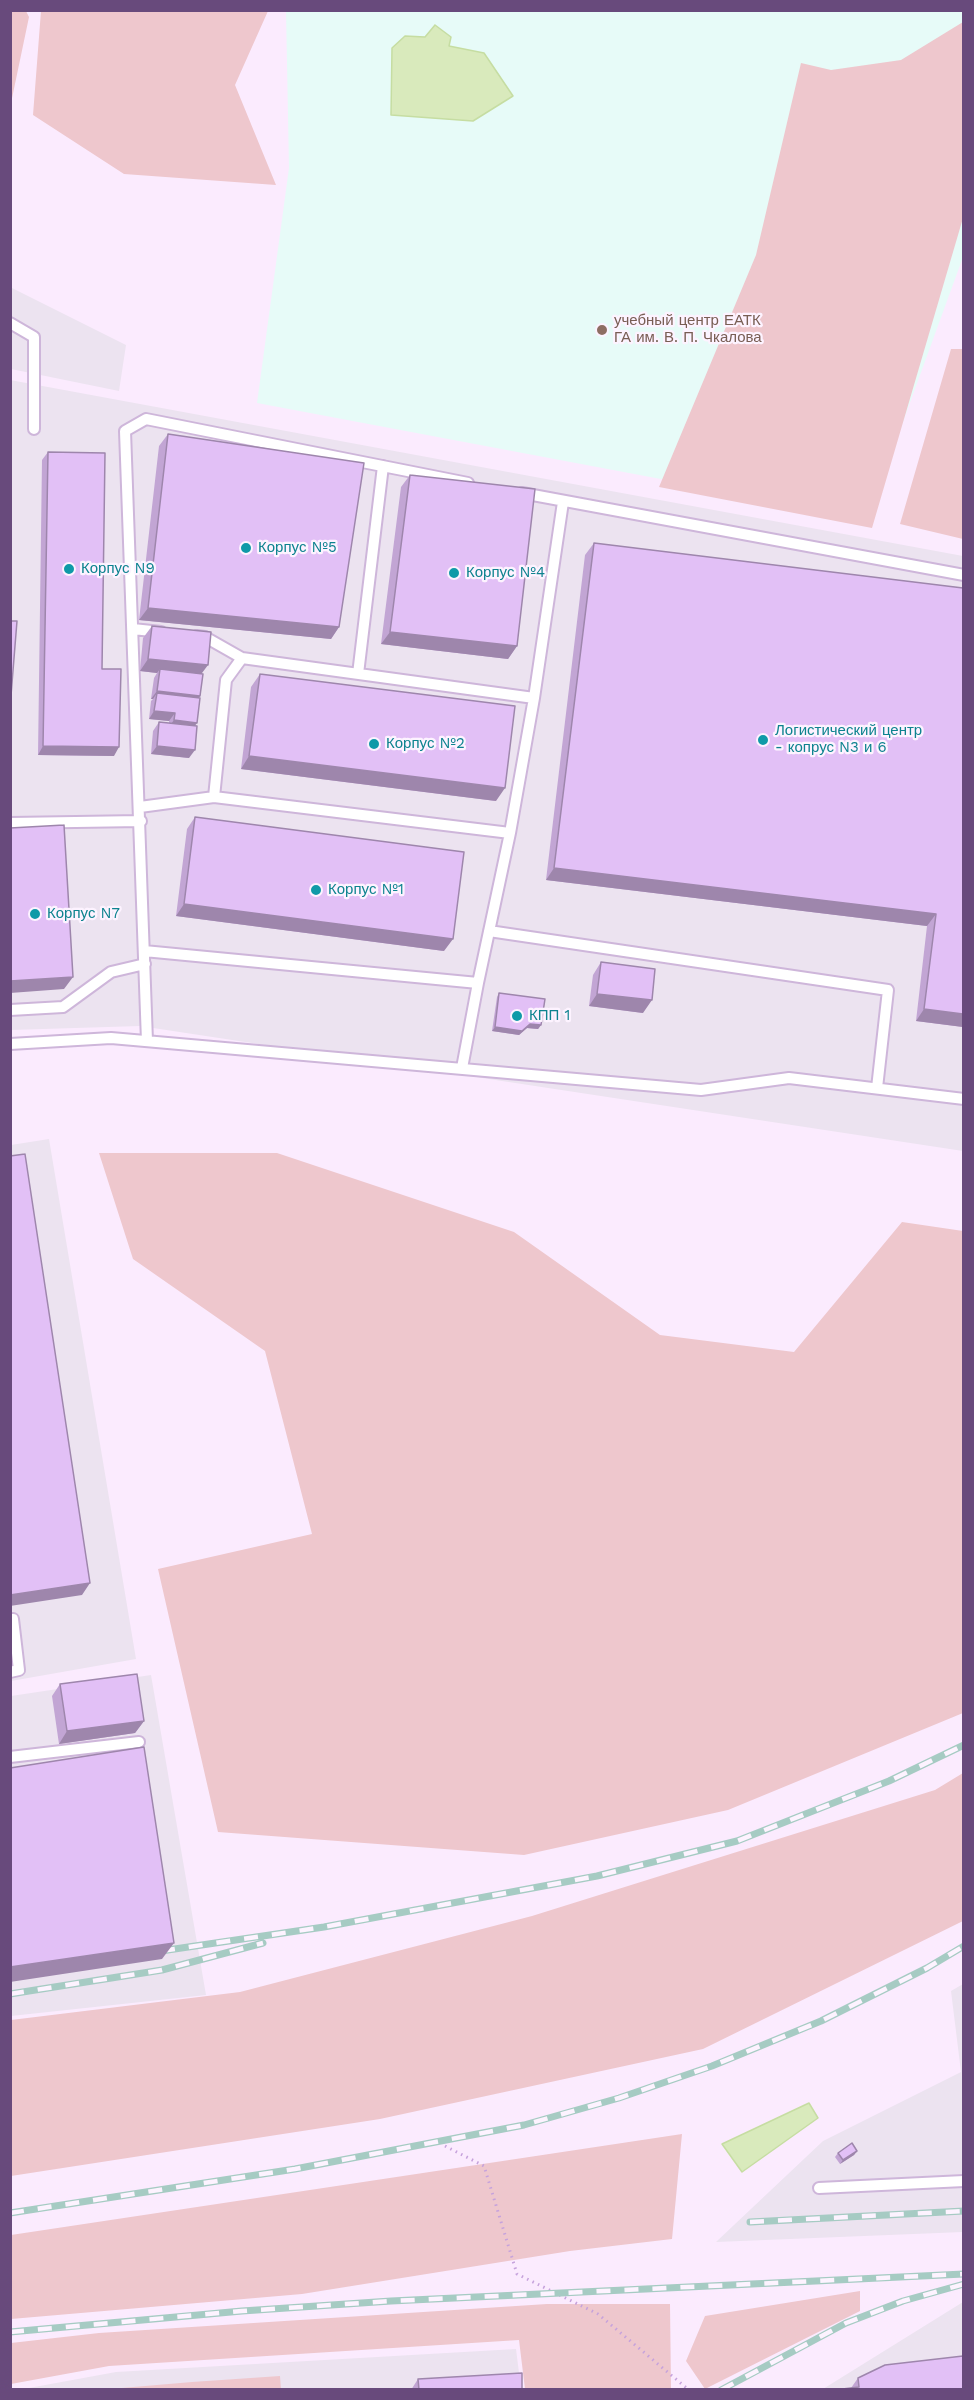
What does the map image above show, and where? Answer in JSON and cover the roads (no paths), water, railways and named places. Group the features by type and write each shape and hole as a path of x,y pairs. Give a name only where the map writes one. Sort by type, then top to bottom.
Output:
{"lane":[{"path":"10,323 34,337 34,429"},
{"path":"147,1041 141,821 125,431 146,419 484,486"},
{"path":"358,674 383,466"},
{"path":"507,490 963,575"},
{"path":"462,1068 510,833 534,698 563,502"},
{"path":"133,629 205,637 242,658 534,698"},
{"path":"214,797 226,680 242,658"},
{"path":"140,807 214,797 510,833"},
{"path":"10,823 141,821"},
{"path":"489,931 888,990 877,1088"},
{"path":"144,951 478,983"},
{"path":"10,1010 63,1007 111,972 145,964"},
{"path":"10,1044 111,1038 701,1090 789,1078 963,1099"},
{"path":"10,1619 13,1619 19,1670 10,1672"},
{"path":"10,1757 139,1742"},
{"path":"819,2188 963,2181"}],"railway":[{"path":"161,1951 324,1927 597,1876 737,1841 889,1781 964,1745"},
{"path":"10,1994 162,1970 263,1943"},
{"path":"10,2213 295,2169 524,2125 619,2098 712,2066 821,2021 927,1968 964,1946"},
{"path":"750,2222 964,2211"},
{"path":"10,2332 242,2311 391,2301 964,2274"},
{"path":"721,2390 846,2323 903,2301 964,2284"}],"place":[{"name":"учебный центр ЕАТК ГА им. В. П. Чкалова","path":"602,330"},
{"name":"Корпус №5","path":"246,548"},
{"name":"Корпус N9","path":"69,569"},
{"name":"Корпус №4","path":"454,573"},
{"name":"Логистический центр - копрус N3 и 6","path":"763,740"},
{"name":"Корпус №2","path":"374,744"},
{"name":"Корпус №1","path":"316,890"},
{"name":"Корпус N7","path":"35,914"},
{"name":"КПП 1","path":"517,1016"}]}
